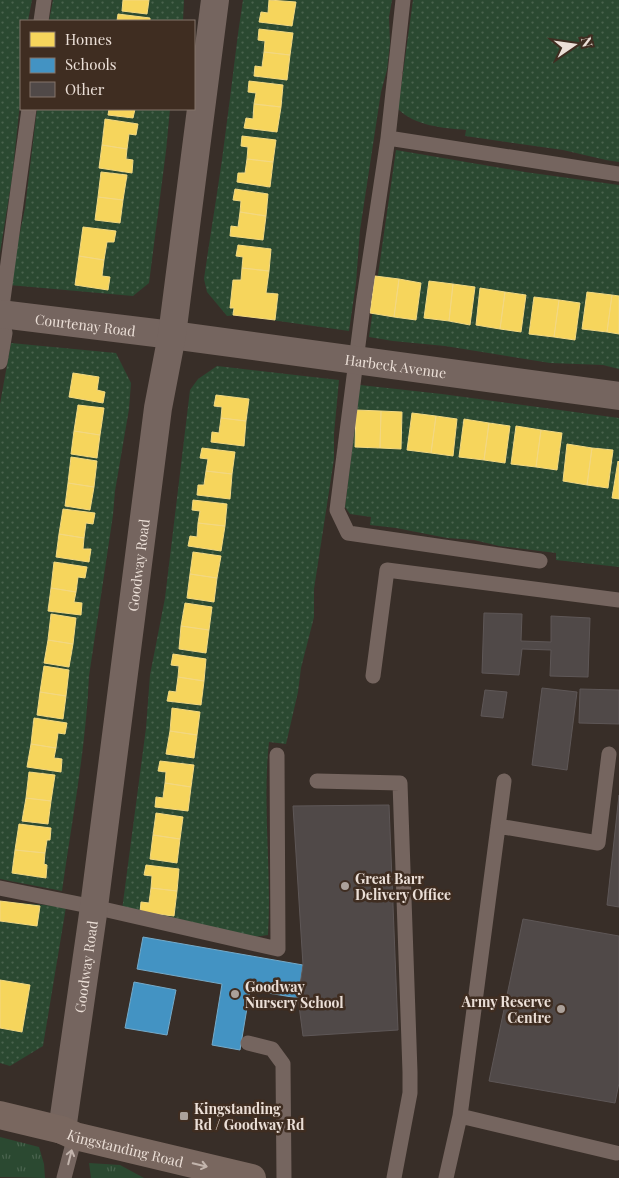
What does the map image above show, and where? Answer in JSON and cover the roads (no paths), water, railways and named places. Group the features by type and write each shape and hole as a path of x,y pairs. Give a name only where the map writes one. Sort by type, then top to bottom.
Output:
{"main road":[{"name":"Kingstanding Road","path":"0,1115 252,1178"}],"street":[{"name":"Goodway Road","path":"69,1133 94,907 158,408 172,334 215,0"},
{"name":"Courtenay Road","path":"0,314 172,334"},
{"name":"Harbeck Avenue","path":"172,334 619,396"}],"lane":[{"path":"41,20 44,0"},
{"path":"403,0 388,138 364,298 337,510 348,533 540,561"},
{"path":"0,362 5,333 0,314 29,110"},
{"path":"388,138 619,174"},
{"path":"373,676 388,570 619,600"},
{"path":"498,826 598,843 609,754"},
{"path":"0,888 94,907 278,949 276,755"},
{"path":"317,781 400,783 410,1093 394,1178"},
{"path":"446,1178 460,1116 504,781"},
{"path":"248,1043 272,1050 283,1064 284,1178"},
{"path":"460,1116 616,1154"},
{"path":"64,1178 69,1133"}],"place":[{"name":"Great Barr Delivery Office","path":"345,886"},
{"name":"Goodway Nursery School","path":"235,994"},
{"name":"Army Reserve Centre","path":"561,1009"},
{"name":"Kingstanding Rd / Goodway Rd","path":"184,1116"}]}
